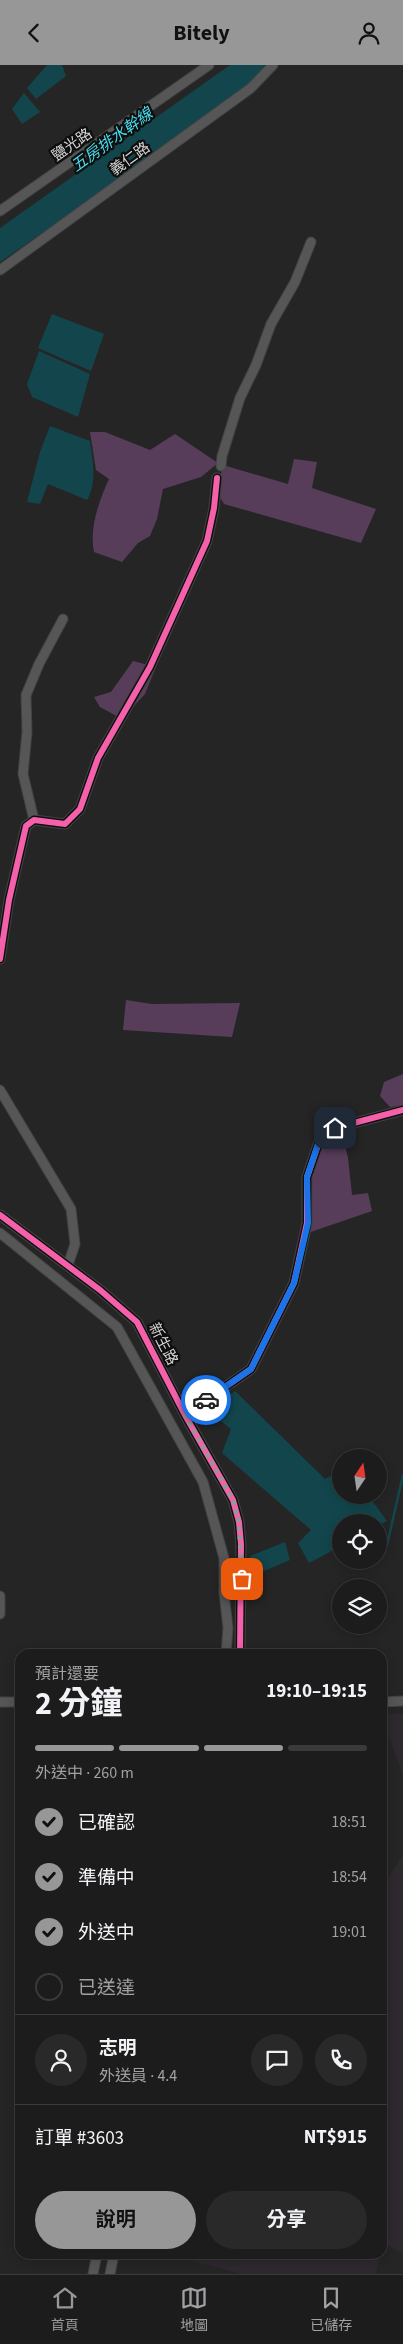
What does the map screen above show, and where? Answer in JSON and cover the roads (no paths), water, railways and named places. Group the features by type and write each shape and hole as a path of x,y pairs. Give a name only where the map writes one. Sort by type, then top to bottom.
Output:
{"street":[{"name":"鹽光路","path":"0,211 209,65"},
{"name":"義仁路","path":"0,270 251,88 273,65"},
{"path":"221,466 222,456 240,398 256,365 271,324 294,282 310,242"},
{"path":"0,959 9,900 26,826 34,820 65,824 80,809 98,757 150,667 206,541 214,507 217,478"},
{"path":"34,820 23,774 27,732 26,695 39,663 63,619"},
{"path":"0,1090 71,1209 75,1244 68,1265"},
{"path":"185,1415 251,1369 294,1283 308,1223 307,1177 319,1141 335,1128 403,1110"},
{"name":"新生路","path":"0,1215 68,1265 137,1322 185,1415 233,1500 239,1522 242,1579 240,1649"},
{"name":"新生路","path":"0,1233 117,1327 203,1482 224,1558 224,1593 228,1628 226,1649"},
{"path":"0,1596 0,1614"},
{"path":"387,1702 403,1701"},
{"path":"0,1702 15,1702"},
{"path":"93,2274 97,2259"},
{"path":"110,2274 113,2259"}],"water":[{"path":"47,65 62,65 66,76 36,99 27,88"},
{"path":"230,65 265,65 254,79 213,114 0,262 0,228"},
{"path":"24,93 40,112 22,124 12,109"},
{"path":"52,314 104,334 91,371 38,348"},
{"path":"39,351 90,374 78,417 32,397 27,384"},
{"path":"50,426 90,441 93,479 87,500 48,484 40,504 27,502 40,452"},
{"path":"235,1391 325,1479 332,1476 332,1504 375,1504 382,1514 332,1514 332,1551 309,1563 298,1543 311,1530 222,1453 231,1429 208,1411"},
{"path":"285,1542 290,1560 250,1577 250,1556"}],"waterway":[{"path":"387,1545 403,1475"}],"water label":[{"name":"五房排水幹線","path":"112,140"}]}
